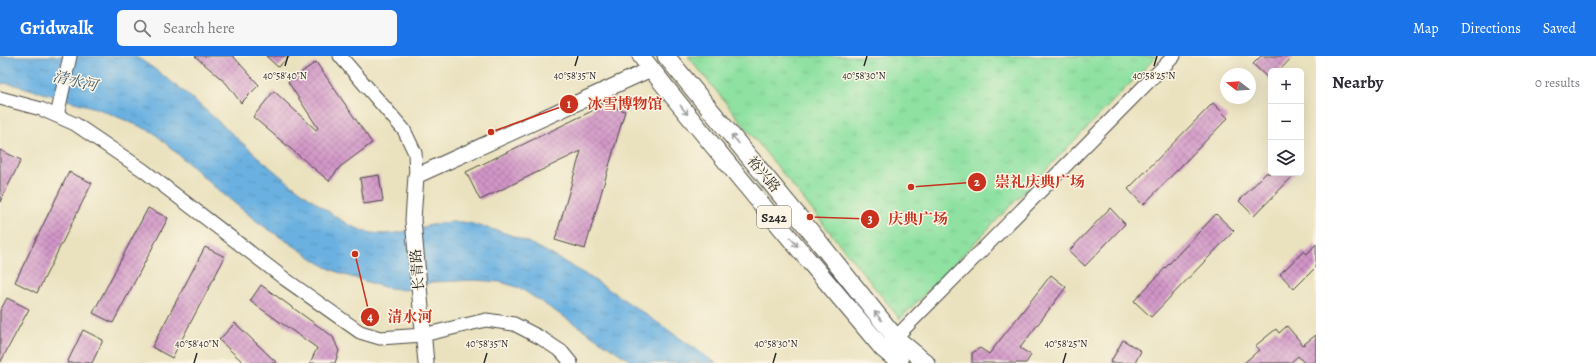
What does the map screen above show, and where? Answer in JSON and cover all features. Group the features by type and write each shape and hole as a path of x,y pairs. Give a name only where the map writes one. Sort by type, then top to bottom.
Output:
{"main road":[{"name":"裕兴路","path":"668,59 803,222 896,338 926,363"},
{"path":"416,176 646,62"},
{"name":"裕兴路","path":"646,62 735,174 778,222 883,349 900,363"},
{"name":"长青路","path":"416,176 413,220 426,363"}],"street":[{"path":"57,116 70,56"},
{"path":"340,56 404,130 415,153 416,176"},
{"path":"883,349 896,338 1174,56"},
{"path":"646,62 668,59"},
{"path":"0,98 41,109 75,124 143,170 284,279 360,332 380,338 423,334 486,320 514,324 541,338 562,352 571,363"}],"green space":[{"path":"688,56 1157,56 900,319"}],"water":[{"path":"0,56 135,56 171,81 255,155 343,222 370,233 383,234 408,231 446,222 463,222 512,236 538,247 588,276 716,363 634,363 520,288 501,282 475,280 432,282 405,290 384,287 345,275 326,267 259,223 216,188 153,132 99,109 12,84 0,83"}],"building":[{"path":"195,56 233,56 259,85 241,103 227,84"},
{"path":"266,56 290,56 278,67"},
{"path":"1261,56 1293,56 1282,68 1268,68 1268,78 1253,64"},
{"path":"316,62 372,143 340,167 329,181 253,117 274,91 316,130 318,128 288,82"},
{"path":"598,103 625,111 585,249 555,240 581,151 480,200 466,172 592,111 594,105"},
{"path":"1213,103 1228,118 1143,205 1128,189"},
{"path":"0,150 21,160 0,202"},
{"path":"69,172 92,183 37,293 15,282"},
{"path":"1266,173 1268,173 1268,176 1293,176 1254,216 1239,201"},
{"path":"379,175 383,201 364,204 360,178"},
{"path":"148,208 168,218 113,323 93,313"},
{"path":"1110,208 1125,224 1085,266 1069,251"},
{"path":"1216,214 1234,231 1151,317 1134,301"},
{"path":"1316,244 1316,267 1294,289 1280,274 1304,251 1307,254"},
{"path":"205,247 225,257 172,358 152,347"},
{"path":"1051,275 1066,287 1020,348 1031,355 1026,363 972,363 972,353 980,348 989,354"},
{"path":"261,285 333,337 339,351 335,363 310,363 317,348 250,301"},
{"path":"7,298 29,309 0,363 0,311"},
{"path":"235,323 277,363 244,363 219,340"},
{"path":"1287,326 1303,345 1316,335 1316,363 1304,363 1298,356 1290,363 1244,363 1259,350 1255,346 1276,329 1279,333"},
{"path":"83,330 103,340 92,363 67,363"},
{"path":"1123,340 1141,351 1135,363 1110,363"}],"place":[{"name":"冰雪博物馆","path":"491,132"},
{"name":"崇礼庆典广场","path":"911,187"},
{"name":"庆典广场","path":"810,217"},
{"name":"清水河","path":"355,254"}]}
